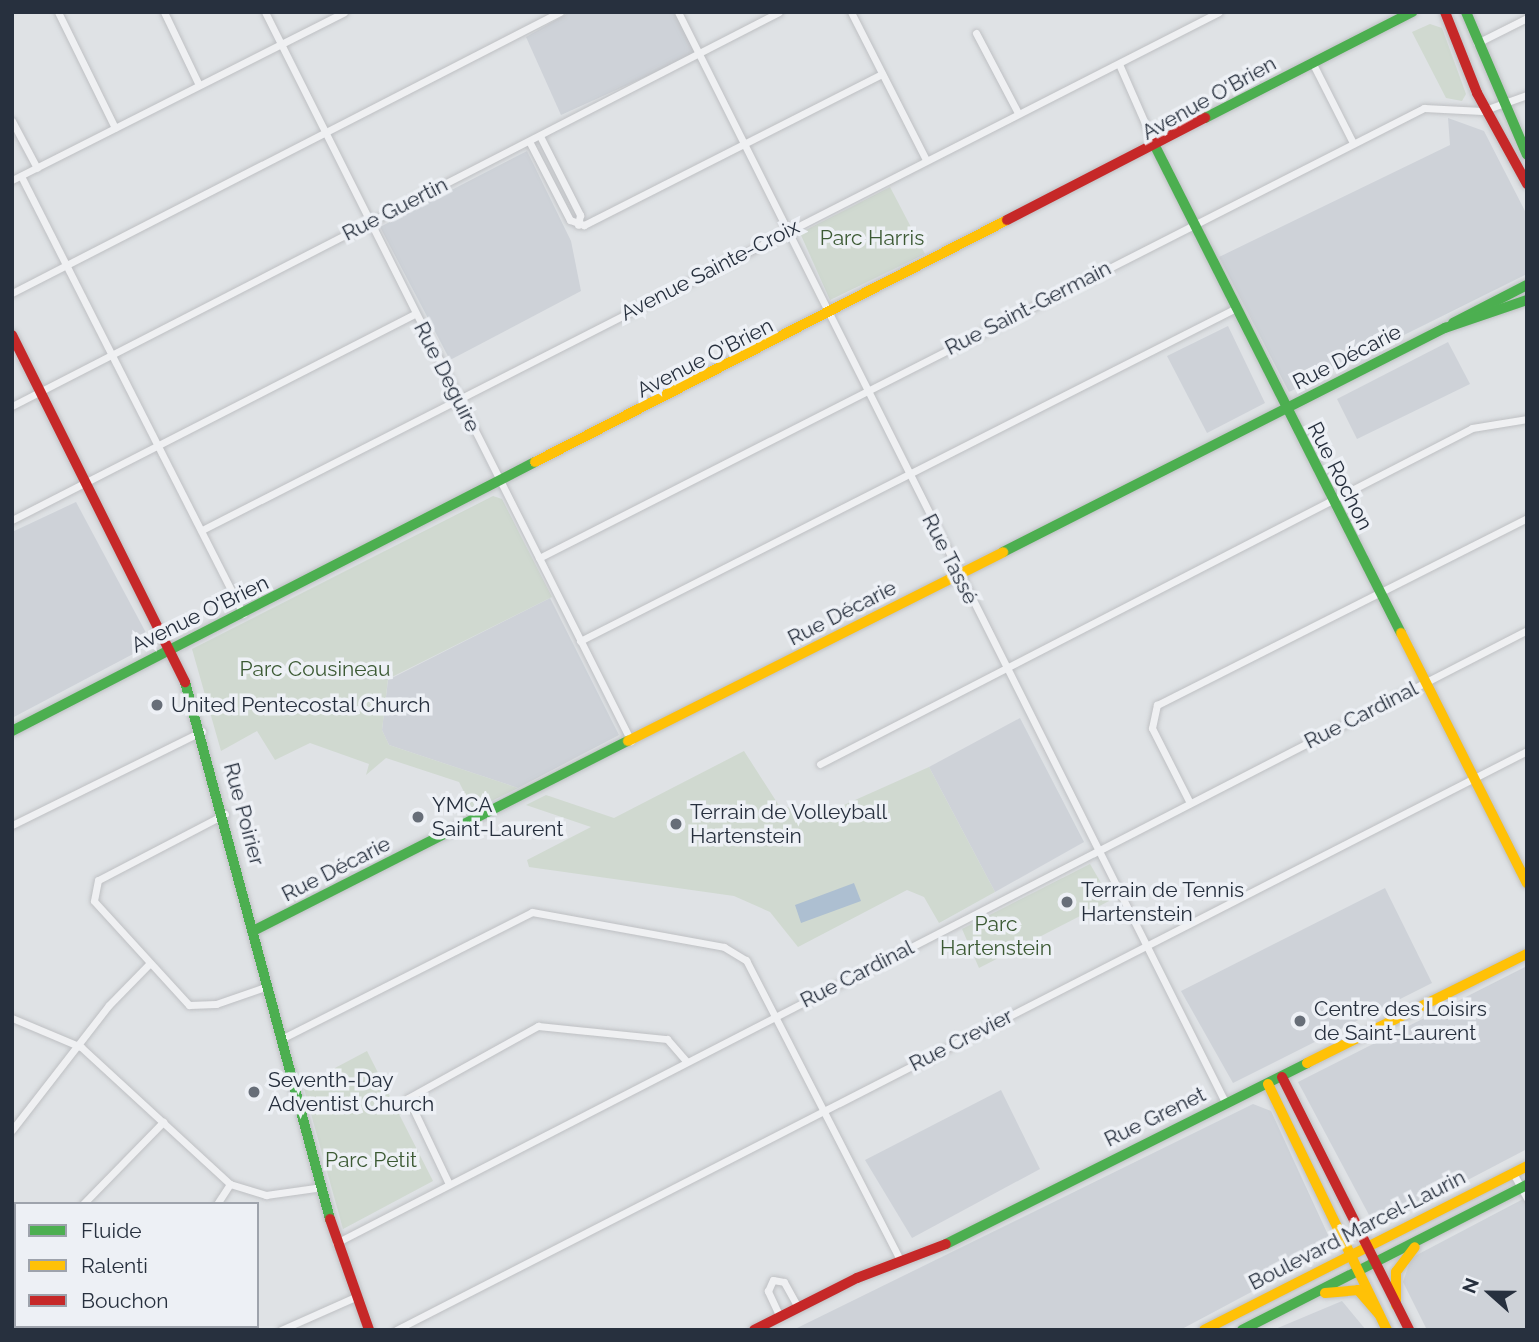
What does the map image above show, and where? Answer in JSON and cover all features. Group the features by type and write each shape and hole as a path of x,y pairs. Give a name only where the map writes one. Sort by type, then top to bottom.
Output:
{"street":[{"path":"58,12 115,128"},
{"path":"164,12 199,85"},
{"name":"Rue Deguire","path":"265,12 631,741"},
{"path":"12,180 344,12"},
{"path":"12,293 560,12"},
{"name":"Rue Tassé","path":"678,12 864,391 1226,1104"},
{"name":"Rue Guertin","path":"12,406 779,12"},
{"path":"851,12 926,160"},
{"name":"Avenue Sainte-Croix","path":"202,530 1219,12"},
{"name":"Avenue O'Brien","path":"12,731 827,317 1156,148 1412,12"},
{"path":"1446,12 1487,110 1527,184"},
{"path":"1466,12 1502,105 1527,155"},
{"path":"1477,43 1527,18"},
{"path":"976,33 1018,113"},
{"name":"Rue Rochon","path":"1119,64 1191,225 1473,779 1522,862 1527,883"},
{"path":"1313,64 1353,144"},
{"path":"578,225 882,74"},
{"name":"Rue Saint-Germain","path":"539,558 1424,108 1487,110 1527,94"},
{"path":"12,121 37,168"},
{"path":"541,136 580,215 578,225"},
{"path":"529,141 578,225"},
{"path":"21,176 114,354 243,615"},
{"path":"552,182 561,177"},
{"name":"Rue Décarie","path":"254,930 1527,285"},
{"name":"Rue Décarie","path":"1446,328 1527,300"},
{"path":"580,641 1234,309"},
{"path":"12,520 86,479 415,314"},
{"name":"Rue Poirier","path":"12,335 172,650 202,731 336,1242 353,1298 369,1330"},
{"path":"820,764 1480,425 1527,419"},
{"path":"1190,803 1152,728 1157,705 1527,518"},
{"name":"Rue Cardinal","path":"336,1242 1527,630"},
{"path":"12,825 202,731"},
{"name":"Rue Crevier","path":"396,1330 1527,751"},
{"path":"225,814 98,880 93,890 94,901 189,1005 200,1008 268,986"},
{"path":"281,1039 532,912 724,947 746,960 901,1262"},
{"name":"Rue Grenet","path":"754,1330 798,1307 901,1262 1268,1084 1527,954"},
{"path":"12,1130 81,1047 109,1005 149,964"},
{"path":"12,1017 81,1047 230,1184 266,1195 322,1187"},
{"path":"449,1184 408,1098 538,1026 667,1039 687,1062"},
{"path":"1282,1077 1409,1330"},
{"path":"1268,1084 1354,1253 1387,1330"},
{"path":"85,1202 163,1122"},
{"name":"Boulevard Marcel-Laurin","path":"1204,1330 1527,1166"},
{"path":"1513,1173 1524,1187 1527,1198"},
{"path":"218,1202 230,1184"},
{"name":"Boulevard Marcel-Laurin","path":"1242,1330 1524,1187"},
{"path":"1396,1305 1401,1262 1434,1233"},
{"path":"780,1317 768,1291 772,1280 784,1282 798,1307"},
{"path":"1302,1300 1353,1289 1379,1314"},
{"path":"281,1330 353,1298"}],"shaded area":[{"path":"570,12 678,12 698,53 561,115 526,37"},
{"path":"1448,118 1484,131 1527,215 1527,274 1289,392 1219,257 1450,145"},
{"path":"527,151 571,241 581,291 450,360 380,227"},
{"path":"1228,326 1265,403 1207,433 1167,356"},
{"path":"1448,342 1470,384 1357,439 1337,399"},
{"path":"76,502 152,644 12,718 12,532"},
{"path":"550,598 619,735 518,788 389,745 382,730 388,680"},
{"path":"1020,718 1084,842 995,892 929,767"},
{"path":"1385,888 1432,983 1233,1083 1181,991"},
{"path":"1527,966 1527,1149 1376,1228 1298,1082"},
{"path":"1001,1090 1040,1169 912,1238 865,1160"},
{"path":"1253,1104 1271,1111 1334,1248 1180,1330 793,1330"},
{"path":"1527,1197 1527,1330 1427,1330 1403,1282 1411,1258"},
{"path":"1342,1301 1366,1330 1273,1330"}],"green space":[{"path":"1430,24 1442,28 1466,94 1462,101 1446,98 1412,32"},
{"name":"Parc Harris","path":"890,187 925,254 830,300 800,233"},
{"name":"Parc Cousineau","path":"493,496 502,499 552,597 388,679 382,730 389,745 518,788 473,810 459,782 386,758 366,775 369,764 310,743 275,760 257,731 221,751 192,649"},
{"name":"Parc Hartenstein","path":"744,751 778,804 817,817 929,767 995,892 939,923 924,897 907,890 798,947 770,912 734,896 529,867 527,860 591,827 526,805 546,795 614,818"},
{"name":"Parc Hartenstein","path":"1090,864 1111,900 979,968 962,929"},
{"name":"Parc Petit","path":"367,1051 433,1181 343,1229 303,1085"}],"water":[{"path":"854,883 861,901 801,923 795,905"}],"traffic: fast":[{"path":"1205,118 1412,12"},
{"path":"1466,12 1527,155"},
{"path":"1156,148 1401,633"},
{"path":"1453,323 1527,285"},
{"path":"1003,552 1445,328 1527,300"},
{"path":"12,731 535,462"},
{"path":"185,682 330,1219"},
{"path":"255,930 628,741"},
{"path":"946,1244 1307,1063"},
{"path":"1242,1330 1527,1185"}],"traffic: slow":[{"path":"535,462 1007,220"},
{"path":"628,741 1003,552"},
{"path":"1401,633 1527,883"},
{"path":"1307,1063 1527,954"},
{"path":"1268,1084 1387,1330"},
{"path":"1204,1330 1527,1166"},
{"path":"1396,1305 1396,1272 1415,1247"},
{"path":"1325,1293 1358,1290 1379,1314"}],"traffic: jam":[{"path":"1445,12 1477,93 1527,184"},
{"path":"1007,220 1205,118"},
{"path":"12,335 185,682"},
{"path":"1282,1077 1409,1330"},
{"path":"330,1219 369,1330"},
{"path":"754,1330 857,1278 946,1244"}],"place":[{"name":"United Pentecostal Church","path":"157,705"},
{"name":"YMCA Saint-Laurent","path":"418,817"},
{"name":"Terrain de Volleyball Hartenstein","path":"676,824"},
{"name":"Terrain de Tennis Hartenstein","path":"1067,902"},
{"name":"Centre des Loisirs de Saint-Laurent","path":"1300,1021"},
{"name":"Seventh-Day Adventist Church","path":"254,1092"}]}
